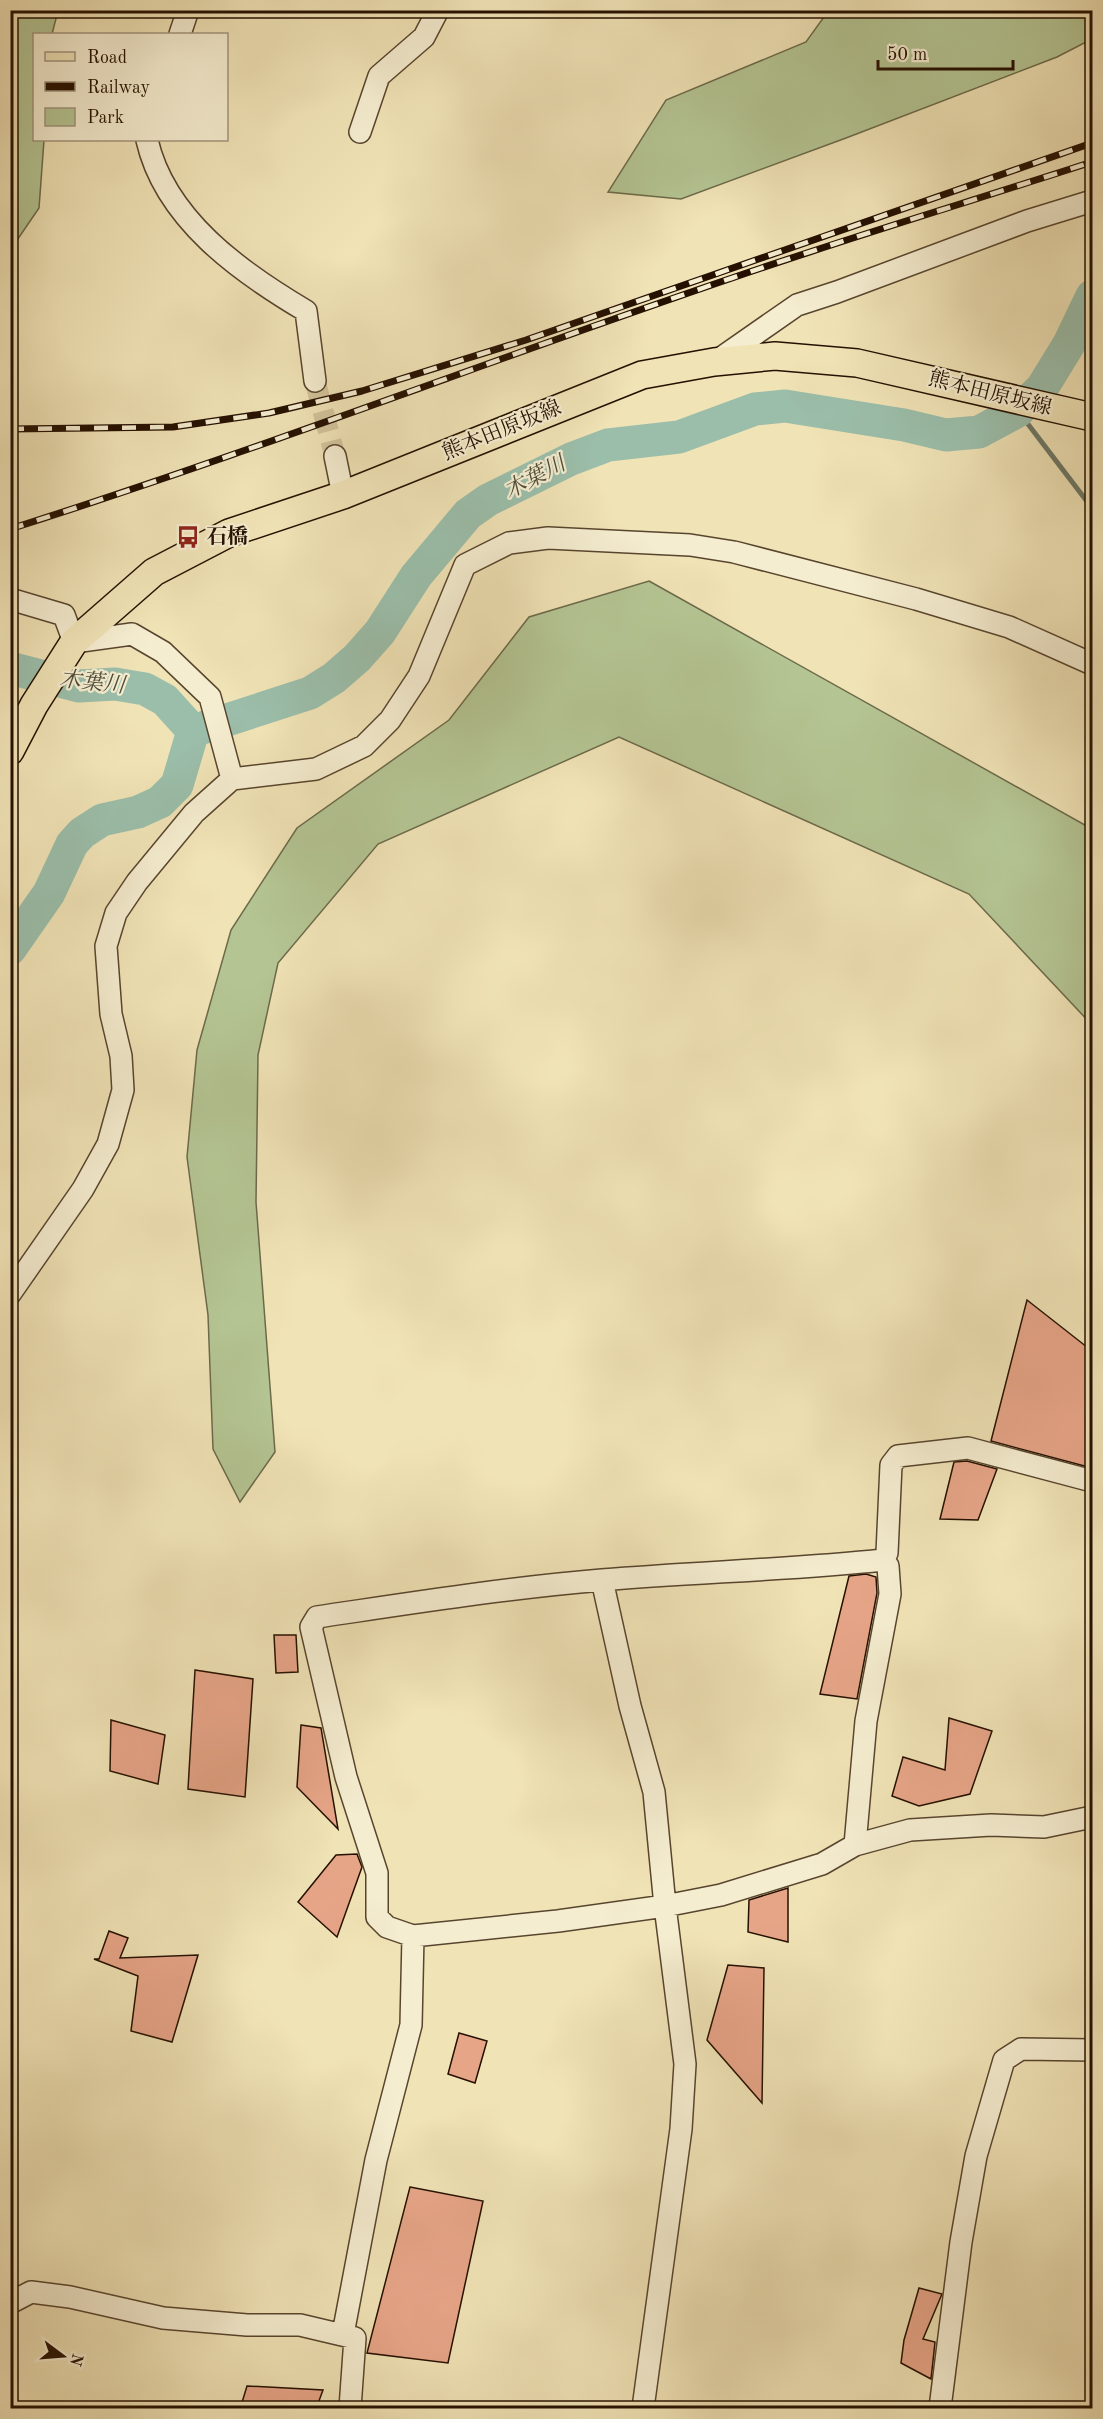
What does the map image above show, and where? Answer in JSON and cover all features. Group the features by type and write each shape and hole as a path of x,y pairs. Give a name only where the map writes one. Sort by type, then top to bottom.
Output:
{"main road":[{"name":"熊本田原坂線","path":"10,751 34,705 68,651 154,572 229,533 343,495 642,375 714,362 775,356 857,363 1083,416"}],"street":[{"path":"180,33 188,10"},
{"path":"360,132 379,76 424,37 438,10"},
{"path":"147,141 164,184 177,206 212,243 256,280 306,311 315,381"},
{"path":"714,362 797,305 1027,221 1092,201"},
{"path":"335,456 343,495"},
{"path":"10,1294 82,1189 108,1144 123,1090 121,1056 111,1014 106,946 116,914 137,882 194,813 232,779 316,769 364,746 390,720 419,676 465,565 509,543 538,539 690,545 734,552 916,599 1010,627 1092,664"},
{"path":"10,599 64,615 68,651 132,634 163,652 210,697 232,779"},
{"path":"883,1560 887,1553 891,1465 898,1456 968,1448 1092,1481"},
{"path":"883,1560 807,1568 602,1580 441,1599 317,1617 311,1627 346,1778 377,1873 377,1917 387,1927 413,1936 558,1921 665,1906 721,1895 822,1864 855,1845 910,1830 991,1825 1044,1827 1092,1817"},
{"path":"855,1845 866,1721 890,1594 888,1566 883,1560"},
{"path":"602,1580 630,1706 654,1792 665,1906 685,2064 681,2129 643,2409"},
{"path":"343,2334 376,2160 411,2025 413,1936"},
{"path":"940,2409 960,2242 976,2156 1004,2060 1021,2049 1092,2050"},
{"path":"10,2303 31,2292 70,2296 163,2318 247,2325 300,2325 343,2334 355,2338 350,2409"}],"green space":[{"path":"11,10 58,11 52,33 33,33 33,141 44,141 39,208 11,249"},
{"path":"829,10 1092,11 1092,39 1057,57 681,199 608,192 666,100 806,42"},
{"path":"649,581 1092,829 1092,1025 969,894 619,737 378,844 278,963 258,1055 256,1202 275,1452 240,1502 213,1449 208,1315 187,1157 197,1050 231,930 297,828 449,720 529,617"}],"building":[{"path":"1027,1300 1092,1351 1092,1468 991,1441"},
{"path":"967,1461 997,1469 978,1520 940,1519 954,1462"},
{"path":"866,1574 876,1577 877,1593 857,1699 820,1694 849,1576"},
{"path":"274,1635 296,1635 298,1672 276,1673"},
{"path":"195,1670 253,1679 245,1797 188,1789"},
{"path":"949,1718 992,1731 970,1794 919,1806 892,1796 903,1757 945,1770"},
{"path":"111,1720 165,1735 158,1784 110,1771"},
{"path":"301,1725 321,1728 338,1829 297,1787"},
{"path":"357,1854 362,1867 337,1937 298,1902 336,1855"},
{"path":"788,1888 788,1942 748,1932 749,1900"},
{"path":"109,1931 128,1938 120,1958 198,1955 172,2042 131,2031 138,1976 94,1959 99,1959"},
{"path":"728,1965 764,1968 762,2103 707,2040"},
{"path":"459,2033 487,2041 475,2083 448,2074"},
{"path":"410,2187 483,2201 448,2363 367,2353"},
{"path":"919,2288 942,2294 923,2339 935,2342 931,2379 901,2363 904,2340"},
{"path":"247,2386 323,2390 316,2409 240,2409"}],"waterway":[{"name":"木葉川","path":"10,668 79,686 115,684 145,689 165,700 193,731 310,693 334,678 357,658 380,632 416,576 468,514 488,500 571,459 608,445 679,437 755,409 785,406 904,425 946,435 979,432 1018,411 1042,388 1069,344 1092,296"},
{"path":"1018,411 1092,508"},
{"path":"1092,617 1089,627 1092,658"},
{"path":"10,949 49,893 72,844 82,833 102,820 138,812 160,802 177,785 193,731"}],"tunnel":[{"path":"315,381 335,456"}],"railway":[{"path":"10,429 173,427 269,413 362,391 526,340 1092,143"},
{"path":"10,529 191,469 732,278 1092,162"}],"place":[{"name":"石橋","path":"188,537"}]}
